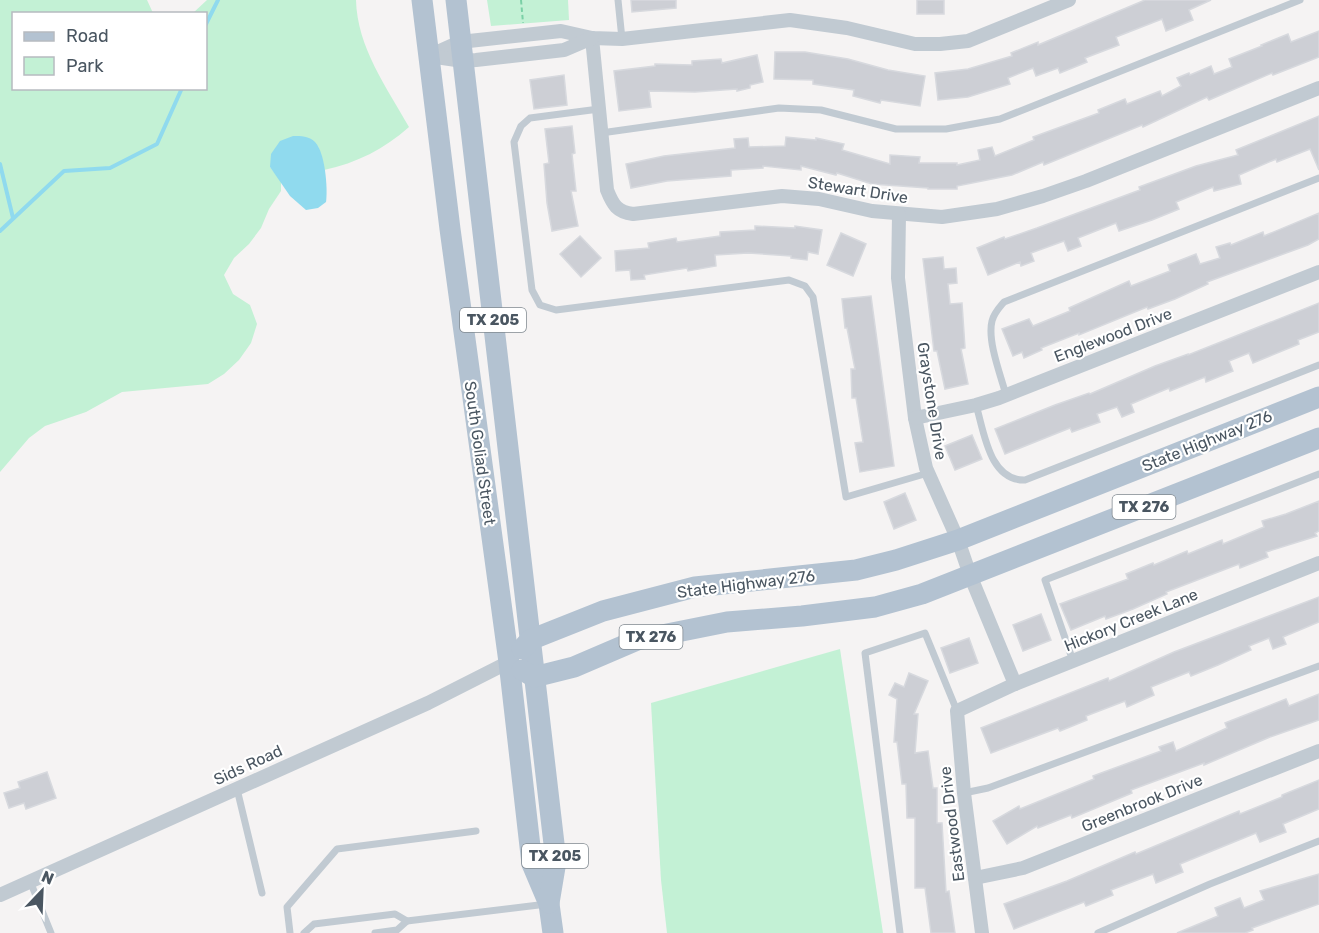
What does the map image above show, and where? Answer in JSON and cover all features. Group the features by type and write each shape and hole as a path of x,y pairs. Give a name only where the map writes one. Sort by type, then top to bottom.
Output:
{"main road":[{"name":"South Goliad Street","path":"422,0 450,229 509,662 532,864 549,904 554,933"},
{"name":"South Goliad Street","path":"456,0 556,861 549,904"},
{"name":"State Highway 276","path":"509,662 530,640 603,612 694,587 856,570 958,540 1319,397"},
{"name":"TX 276","path":"534,677 574,667 637,640 727,622 875,607 922,594 1319,438"},
{"path":"509,662 534,677"}],"street":[{"path":"429,56 462,52 561,31 592,38 622,39 790,20 847,28 915,44 940,44 968,41 1069,0"},
{"path":"462,52 564,50 592,38"},
{"name":"Stewart Drive","path":"592,38 607,190 613,203 623,213 633,214 782,195 819,199 899,215 942,217 997,209 1043,196 1319,88"},
{"name":"Graystone Drive","path":"899,215 898,278 915,418 928,473 958,540 1015,684"},
{"name":"Englewood Drive","path":"915,418 976,405 1006,395 1319,272"},
{"name":"Hickory Creek Lane","path":"957,711 1015,684 1319,563"},
{"name":"Sids Road","path":"0,895 428,704 509,662"},
{"name":"Eastwood Drive","path":"957,711 964,793 982,933"},
{"name":"Greenbrook Drive","path":"975,878 1023,868 1319,751"}],"lane":[{"path":"618,0 622,39"},
{"path":"602,132 779,108 821,110 896,129 946,129 989,121 1011,115 1300,0"},
{"path":"599,109 530,118 520,126 514,142 532,290 540,304 556,310 789,280 805,286 813,297 846,497 928,473"},
{"path":"1006,395 994,349 991,323 995,312 1004,302 1319,178"},
{"path":"976,405 994,463 1008,477 1024,480 1319,365"},
{"path":"1073,661 1045,580 1319,474"},
{"path":"900,933 865,653 925,633 957,711"},
{"path":"964,793 988,788 1319,666"},
{"path":"237,789 262,893"},
{"path":"290,933 287,907 337,849 476,831"},
{"path":"1098,933 1210,884 1319,841"},
{"path":"30,881 51,933"},
{"path":"375,933 397,930 407,921 549,904"},
{"path":"304,933 314,924 395,914 407,921"}],"green space":[{"path":"0,0 147,0 153,12 12,12 12,90 207,90 207,12 194,12 207,0 356,0 367,51 409,127 370,154 336,167 324,170 318,146 270,167 281,181 281,191 269,209 261,228 234,258 224,275 233,294 250,305 257,324 251,343 239,360 224,374 208,384 122,392 86,412 45,426 29,438 0,472"},
{"path":"487,0 568,0 569,20 491,26"},
{"path":"840,649 883,933 667,933 661,880 651,703"}],"water":[{"path":"293,136 313,140 321,154 327,196 326,202 318,208 306,210 290,196 270,167 271,154 280,141"}],"building":[{"path":"631,0 676,0 676,8 632,12"},
{"path":"917,0 944,0 944,14 917,14"},
{"path":"1145,0 1211,0 1189,10 1193,20 1166,31 1162,19 1116,37 1119,45 1085,58 1087,62 1060,73 1058,68 1036,76 1033,68 1008,78 1010,84 968,97 938,100 935,73 968,69 1012,56 1011,53 1038,42 1038,45"},
{"path":"1319,31 1319,57 1273,75 1272,73 1209,100 1207,97 1143,127 1142,125 1044,165 1043,162 1012,175 957,186 957,189 872,184 837,173 836,175 801,166 801,170 763,166 763,168 731,170 731,176 667,181 631,188 626,164 664,156 735,148 734,139 748,138 749,147 785,146 786,137 816,140 816,138 844,144 842,150 890,164 890,155 920,157 919,163 957,163 957,165 980,160 978,150 992,147 995,156 1034,140 1033,137 1099,113 1098,110 1125,99 1127,104 1160,91 1162,96 1181,86 1177,78 1189,73 1190,75 1211,66 1214,74 1232,67 1229,59 1288,34 1291,42"},
{"path":"775,52 805,52 925,76 920,106 881,100 880,103 853,96 854,90 813,84 813,80 774,79"},
{"path":"757,55 763,82 750,85 750,88 737,91 737,89 695,92 649,91 651,107 619,111 614,71 655,66 655,64 692,65 692,61 721,59 722,63"},
{"path":"564,75 567,105 534,109 530,80"},
{"path":"1319,116 1319,170 1310,149 1277,162 1276,159 1239,175 1241,184 1214,191 1213,187 1176,202 1179,209 1152,220 1119,231 1116,223 1078,238 1081,246 1068,251 1064,241 1031,253 1034,261 1021,266 1020,262 988,275 977,248 1140,190 1139,187 1196,166 1238,155 1236,150"},
{"path":"572,126 576,191 571,191 578,226 552,231 544,164 549,163 545,129"},
{"path":"1319,213 1319,239 1308,245 1207,282 1208,284 1175,299 1148,309 1147,307 1041,348 1042,350 1024,358 1022,352 1013,356 1002,329 1029,319 1033,326 1070,311 1069,308 1129,281 1131,286 1170,271 1168,265 1196,254 1200,264 1220,258 1216,247 1230,243 1231,245 1263,232 1264,236"},
{"path":"755,226 795,228 795,226 822,230 818,254 808,252 807,260 791,258 791,256 748,253 715,255 716,266 644,275 645,279 631,280 630,270 616,271 615,251 649,248 648,243 676,238 677,242 720,236 720,232 755,230"},
{"path":"841,233 866,244 853,276 827,265"},
{"path":"580,236 601,258 581,277 560,254"},
{"path":"943,257 944,269 956,268 957,283 948,284 950,304 962,303 965,348 961,349 968,384 945,389 937,351 934,351 923,259"},
{"path":"871,296 894,466 860,472 855,443 863,442 856,398 852,398 851,369 855,369 847,328 845,328 842,299"},
{"path":"1319,303 1319,332 1298,340 1299,344 1253,363 1249,353 1229,361 1233,371 1206,382 1205,377 1170,391 1169,388 1131,404 1134,412 1122,417 1117,407 1097,414 1100,422 1072,432 1070,428 1005,454 995,429 1090,394 1155,366"},
{"path":"972,435 982,459 955,470 945,446"},
{"path":"905,493 916,520 894,529 884,502"},
{"path":"1319,501 1319,531 1315,533 1317,536 1266,552 1268,557 1240,568 1239,564 1166,592 1167,594 1133,609 1106,619 1105,616 1071,630 1060,604 1128,579 1126,574 1153,563 1154,565 1187,551 1188,554 1222,540 1223,544 1264,527 1262,521"},
{"path":"1319,597 1319,622 1283,637 1286,644 1273,649 1269,638 1249,646 1251,650 1218,665 1191,676 1189,672 1151,687 1154,695 1127,707 1125,701 1086,716 1087,720 1060,731 1058,728 991,753 981,728 1108,678 1109,681 1174,652"},
{"path":"1041,614 1051,640 1023,651 1013,625"},
{"path":"969,638 978,663 950,673 941,648"},
{"path":"909,673 928,681 914,714 918,714 915,753 928,751 933,788 937,788 937,823 942,823 946,892 949,891 955,933 931,933 925,888 915,888 915,818 907,818 906,784 902,784 897,742 894,742 897,699 889,695 895,683 904,687"},
{"path":"1319,694 1319,720 1270,737 1204,765 1204,763 1131,790 1132,793 1072,818 1071,815 1038,828 1037,826 1007,844 993,821 1019,806 1020,809 1094,779 1093,776 1161,751 1159,747 1173,742 1176,751 1227,728 1225,723 1286,699 1289,706"},
{"path":"47,772 56,798 26,809 24,803 9,808 4,793 20,788 18,782"},
{"path":"1319,780 1319,809 1283,824 1286,832 1260,842 1256,833 1180,864 1183,872 1156,883 1153,874 1111,890 1113,895 1086,906 1084,902 1014,929 1004,904 1067,881 1135,852 1136,854 1239,811 1240,814"},
{"path":"1319,874 1319,904 1252,928 1253,930 1245,933 1177,933 1218,916 1215,908 1240,898 1244,908 1264,900 1260,891"}],"waterway":[{"path":"207,22 218,0"},
{"path":"0,231 64,171 110,168 157,144 181,90"},
{"path":"0,164 13,218"}]}
